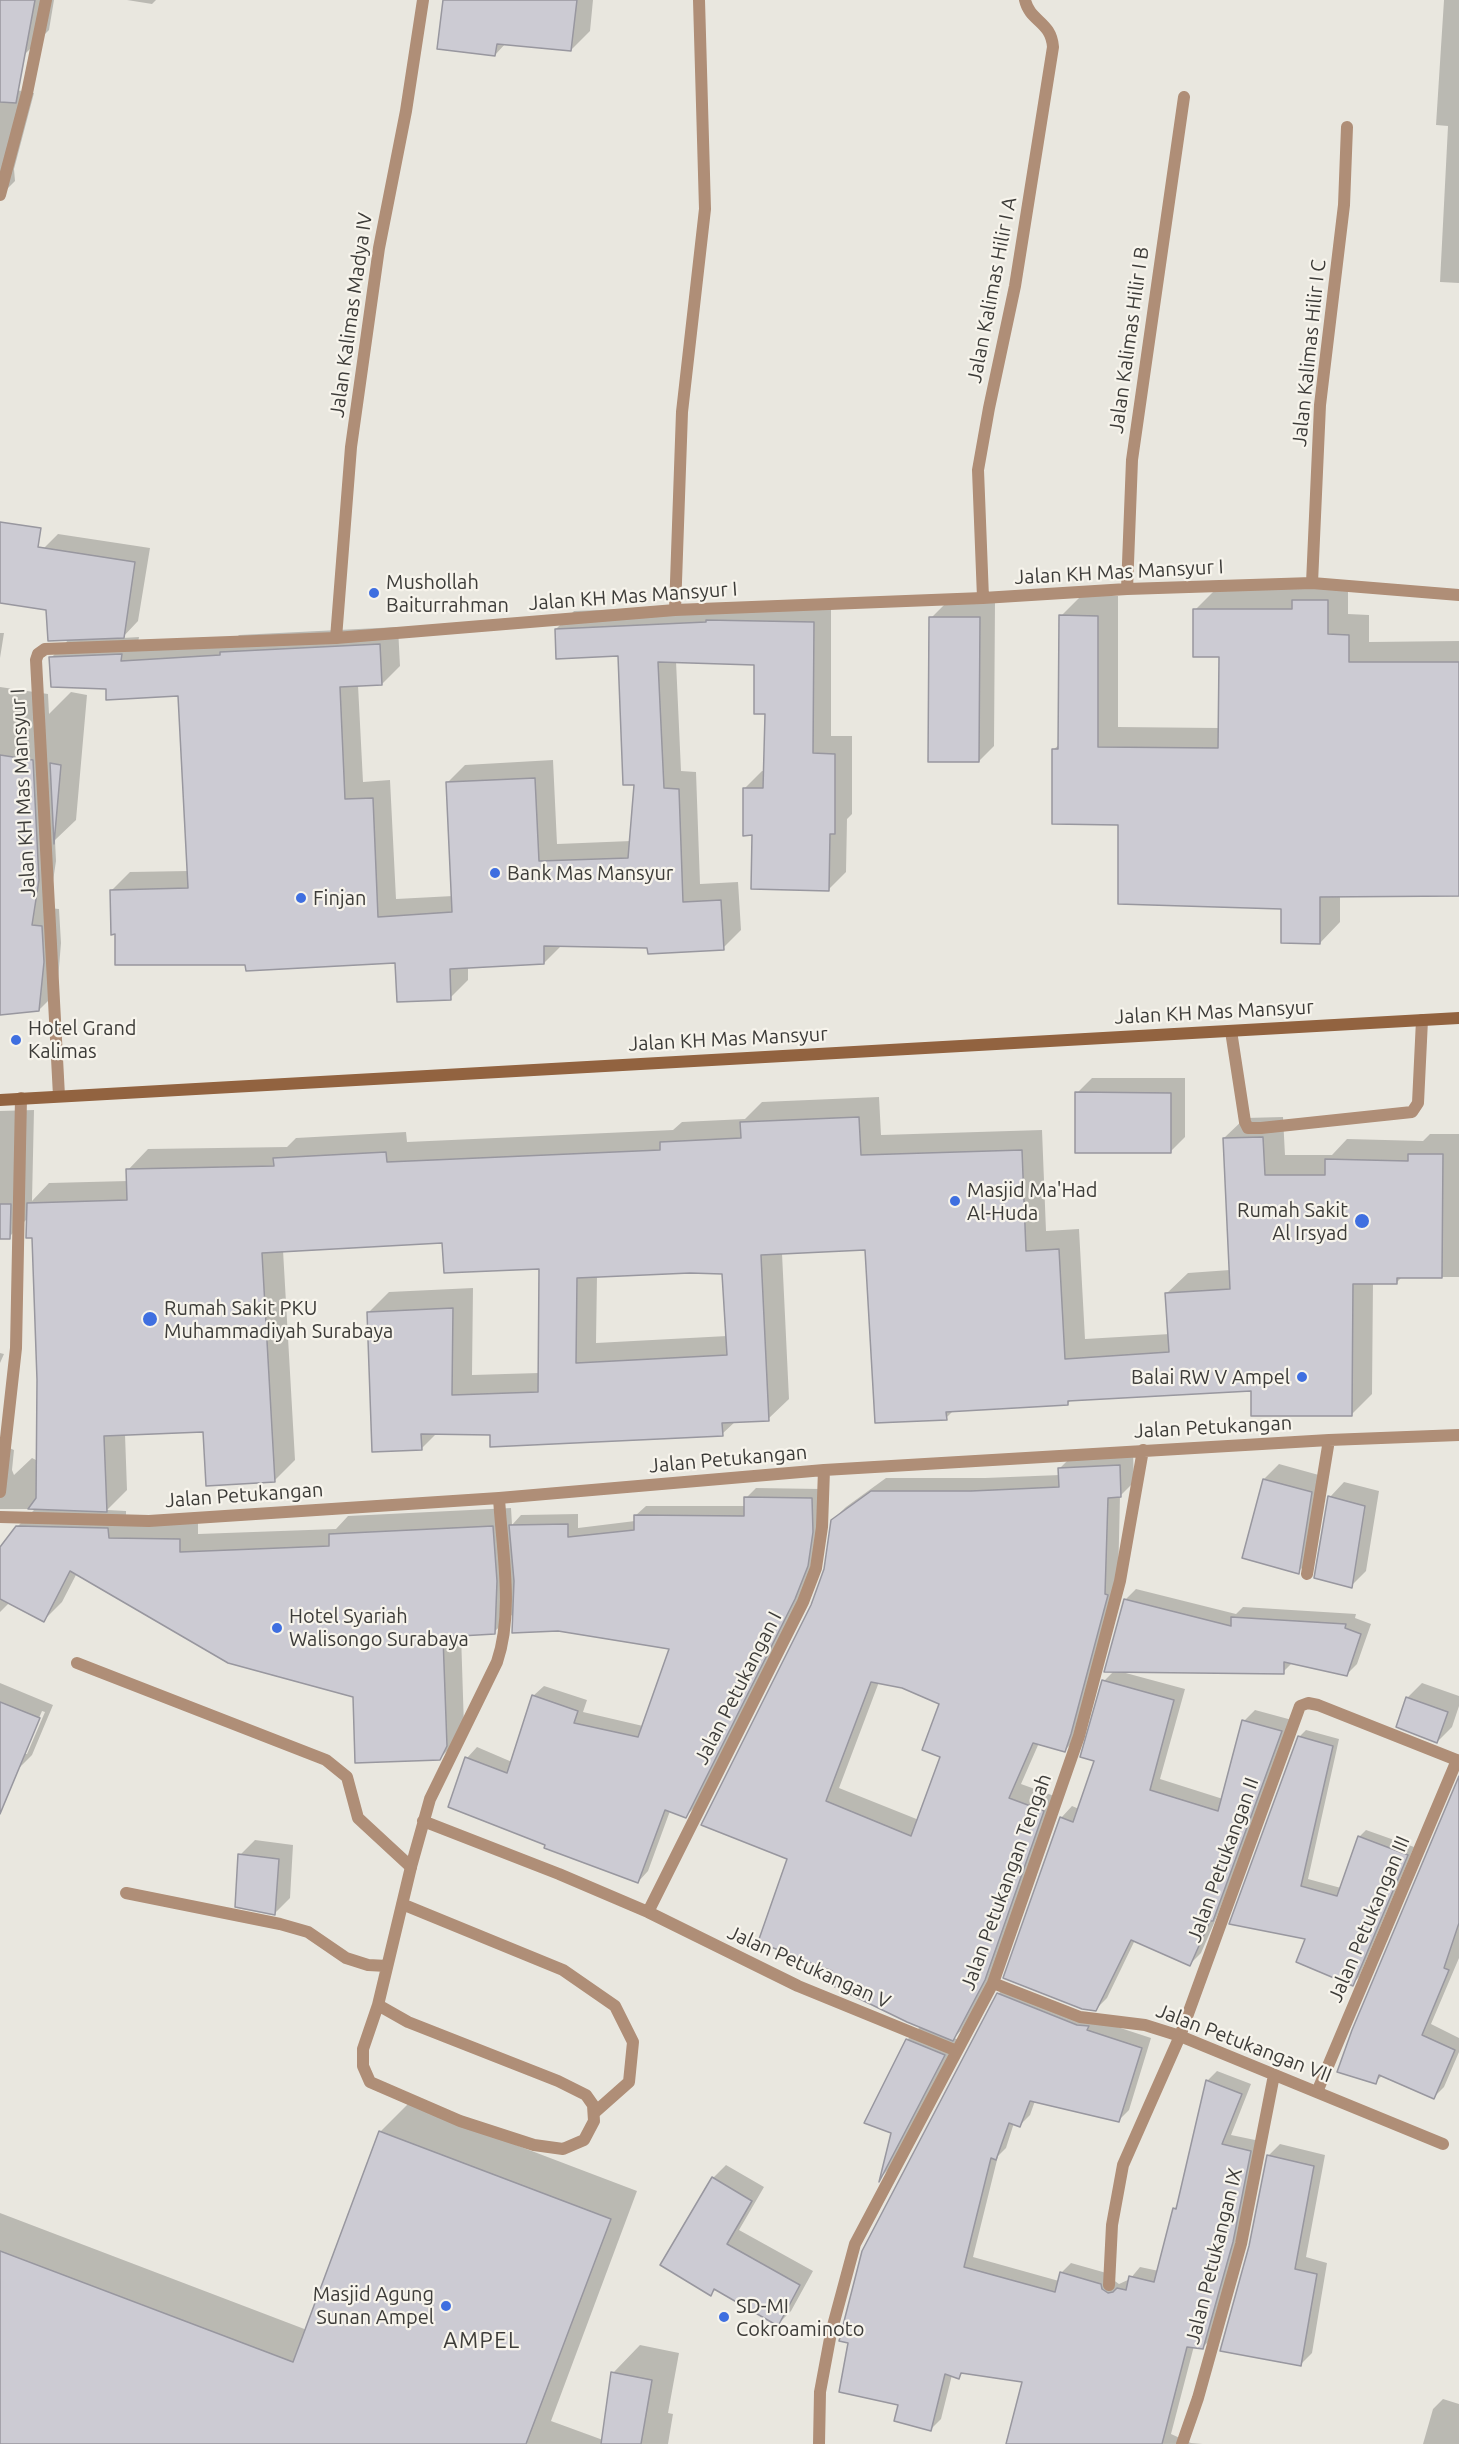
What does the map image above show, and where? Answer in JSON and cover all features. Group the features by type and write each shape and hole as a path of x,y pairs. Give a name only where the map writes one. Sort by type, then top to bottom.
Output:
{"street":[{"path":"0,195 27,93 46,0"},
{"name":"Jalan Kalimas Madya IV","path":"336,638 351,447 378,248 406,111 423,0"},
{"path":"675,610 682,412 705,209 699,0"},
{"name":"Jalan Kalimas Hilir I A","path":"983,598 978,470 1015,286 1053,47 1052,34 1043,23 1029,13 1025,0"},
{"name":"Jalan Kalimas Hilir I B","path":"1127,589 1132,460 1184,97"},
{"name":"Jalan Kalimas Hilir I C","path":"1312,583 1320,405 1344,205 1347,127"},
{"name":"Jalan KH Mas Mansyur I","path":"59,1096 36,660 38,654 45,649 336,638 675,610 983,598 1127,589 1312,583 1459,595"},
{"name":"Jalan KH Mas Mansyur","path":"0,1100 1459,1018"},
{"path":"1231,1031 1245,1122 1248,1128 1260,1128 1412,1112 1418,1102 1422,1020"},
{"path":"0,1492 16,1348 21,1098"},
{"name":"Jalan Petukangan","path":"0,1517 149,1521 499,1498 824,1470 1143,1450 1459,1435"},
{"path":"1307,1574 1329,1440"},
{"name":"Jalan Petukangan Tengah","path":"819,2444 820,2392 831,2333 855,2244 993,1983 1079,1736 1120,1581 1143,1450"},
{"name":"Jalan Petukangan I","path":"648,1912 803,1602 816,1568 822,1527 824,1470"},
{"path":"378,2005 408,2022 586,2094 593,2105 594,2121 584,2140 563,2149 534,2145 460,2121 370,2082 363,2066 363,2049 378,2005 430,1799 497,1662 504,1640 506,1608 499,1498"},
{"path":"77,1663 326,1760 347,1777 358,1818 411,1867"},
{"name":"Jalan Petukangan II","path":"1109,2285 1112,2225 1123,2165 1180,2036 1300,1706 1308,1703 1458,1760"},
{"name":"Jalan Petukangan III","path":"1317,2092 1458,1760"},
{"name":"Jalan Petukangan V","path":"423,1821 559,1874 648,1912 798,1986 957,2051"},
{"path":"126,1893 280,1924 308,1932 346,1958 368,1965 387,1966"},
{"path":"402,1904 563,1970 615,2006 633,2042 629,2082 594,2113"},
{"name":"Jalan Petukangan VII","path":"993,1983 1080,2017 1136,2023 1180,2036 1443,2144"},
{"name":"Jalan Petukangan IX","path":"1182,2444 1198,2398 1241,2244 1275,2074"}],"building":[{"path":"0,0 35,0 16,103 0,102"},
{"path":"443,0 577,0 571,51 497,44 495,56 437,49"},
{"path":"0,522 41,528 38,547 135,562 124,638 48,641 46,610 0,603"},
{"path":"1292,600 1328,600 1328,634 1349,635 1349,662 1459,662 1459,896 1320,897 1320,944 1281,943 1281,909 1118,904 1118,825 1052,824 1052,749 1058,749 1059,615 1098,616 1098,747 1218,748 1219,657 1193,657 1193,609 1292,609"},
{"path":"929,617 980,617 979,762 928,762"},
{"path":"706,620 814,622 813,753 835,754 835,834 830,834 829,891 751,889 752,835 743,836 743,788 763,788 765,714 754,714 754,665 658,662 664,788 679,789 683,902 721,900 724,950 648,954 647,948 544,946 544,964 450,969 451,1000 397,1002 395,963 246,971 245,965 115,965 115,934 111,935 110,890 188,888 178,696 106,700 106,689 51,687 49,657 122,654 121,661 220,655 220,652 380,644 382,685 340,687 345,799 373,798 378,917 452,912 446,782 535,778 539,861 628,858 634,785 623,785 618,656 556,659 555,629 706,622"},
{"path":"0,755 33,760 39,880 32,925 42,926 44,962 39,1011 0,1015"},
{"path":"50,763 61,765 54,844"},
{"path":"1075,1092 1171,1093 1171,1153 1075,1153"},
{"path":"859,1117 861,1155 1022,1150 1026,1251 1059,1249 1065,1359 1169,1352 1165,1293 1230,1289 1223,1138 1263,1137 1265,1175 1325,1175 1325,1159 1408,1161 1408,1154 1443,1154 1442,1278 1397,1278 1397,1284 1353,1284 1352,1416 1251,1416 1251,1391 1068,1401 1068,1405 946,1412 947,1420 875,1423 865,1250 761,1255 769,1421 722,1423 723,1436 490,1447 490,1435 421,1434 422,1450 372,1452 367,1312 453,1308 452,1395 538,1392 539,1269 444,1273 442,1243 262,1253 275,1482 206,1486 203,1432 104,1436 107,1512 28,1509 36,1498 37,1380 32,1238 26,1238 27,1203 127,1200 126,1169 274,1166 273,1158 386,1152 387,1162 660,1150 660,1142 741,1138 740,1122","holes":["690,1273 722,1274 727,1355 576,1363 577,1278"]},
{"path":"0,1204 11,1204 10,1239 0,1239"},
{"path":"1120,1465 1121,1497 1108,1498 1105,1594 1108,1595 1065,1752 1033,1743 1009,1798 1044,1811 985,1980 953,2041 907,2022 827,1983 832,1971 758,1942 787,1859 701,1825 811,1605 824,1569 831,1520 871,1491 971,1491 1059,1487 1058,1468","holes":["871,1682 902,1688 939,1704 922,1750 940,1757 911,1836 826,1801"]},
{"path":"1263,1479 1312,1492 1299,1574 1242,1558"},
{"path":"1328,1496 1365,1506 1352,1588 1314,1578"},
{"path":"744,1497 812,1498 813,1532 808,1566 795,1599 686,1818 665,1810 638,1883 544,1848 545,1845 448,1807 465,1757 507,1773 532,1695 578,1711 574,1723 638,1737 669,1649 558,1631 512,1633 514,1581 509,1525 568,1524 568,1537 634,1530 634,1515 744,1516"},
{"path":"16,1526 108,1528 109,1538 180,1539 180,1552 329,1546 329,1534 493,1526 497,1581 495,1634 443,1637 447,1746 440,1760 355,1763 353,1697 228,1663 70,1571 44,1622 0,1599 0,1547"},
{"path":"1124,1599 1231,1626 1231,1617 1346,1624 1345,1628 1361,1634 1347,1676 1284,1662 1284,1674 1104,1672"},
{"path":"1102,1680 1174,1700 1150,1790 1218,1811 1242,1720 1282,1731 1213,1921 1210,1921 1190,1966 1131,1940 1096,2011 1082,2009 1003,1978 1060,1817 1073,1822 1094,1761 1080,1757"},
{"path":"1406,1697 1448,1712 1437,1743 1396,1727"},
{"path":"0,1702 40,1718 0,1814"},
{"path":"1298,1736 1333,1746 1301,1886 1337,1896 1358,1836 1408,1855 1353,1986 1296,1962 1305,1939 1229,1924"},
{"path":"1459,1776 1459,1923 1444,1968 1449,1970 1422,2035 1455,2050 1434,2099 1379,2075 1376,2084 1337,2072 1352,2030"},
{"path":"238,1854 279,1859 275,1915 235,1907"},
{"path":"997,1993 1077,2025 1089,2026 1087,2030 1142,2048 1119,2122 1030,2101 1020,2127 1009,2123 996,2160 991,2158 964,2267 1055,2292 1060,2272 1101,2284 1102,2289 1108,2293 1117,2288 1126,2290 1129,2276 1154,2282 1173,2208 1176,2209 1206,2080 1242,2094 1222,2144 1251,2151 1233,2242 1203,2349 1187,2347 1162,2444 1006,2444 1022,2382 961,2373 959,2379 945,2374 931,2431 894,2421 898,2405 839,2392 848,2343 839,2341 862,2251"},
{"path":"906,2039 945,2055 879,2182 891,2133 864,2123"},
{"name":"Masjid Agung Sunan Ampel","path":"379,2131 611,2219 526,2444 0,2444 0,2251 293,2362"},
{"path":"1267,2155 1314,2166 1295,2269 1317,2274 1301,2366 1220,2351 1249,2246"},
{"path":"712,2177 752,2201 727,2244 800,2285 778,2326 714,2289 711,2296 660,2265"},
{"path":"611,2372 652,2380 641,2444 601,2444"}],"place":[{"name":"Mushollah Baiturrahman","path":"374,593"},
{"name":"Bank Mas Mansyur","path":"495,873"},
{"name":"Finjan","path":"301,898"},
{"name":"Hotel Grand Kalimas","path":"16,1040"},
{"name":"Masjid Ma'Had Al-Huda","path":"955,1201"},
{"name":"Rumah Sakit Al Irsyad","path":"1362,1221"},
{"name":"Rumah Sakit PKU Muhammadiyah Surabaya","path":"150,1319"},
{"name":"Balai RW V Ampel","path":"1302,1377"},
{"name":"Hotel Syariah Walisongo Surabaya","path":"277,1628"},
{"name":"Masjid Agung Sunan Ampel","path":"446,2306"},
{"name":"SD-MI Cokroaminoto","path":"724,2317"}],"district":[{"name":"AMPEL","path":"482,2341"}]}
